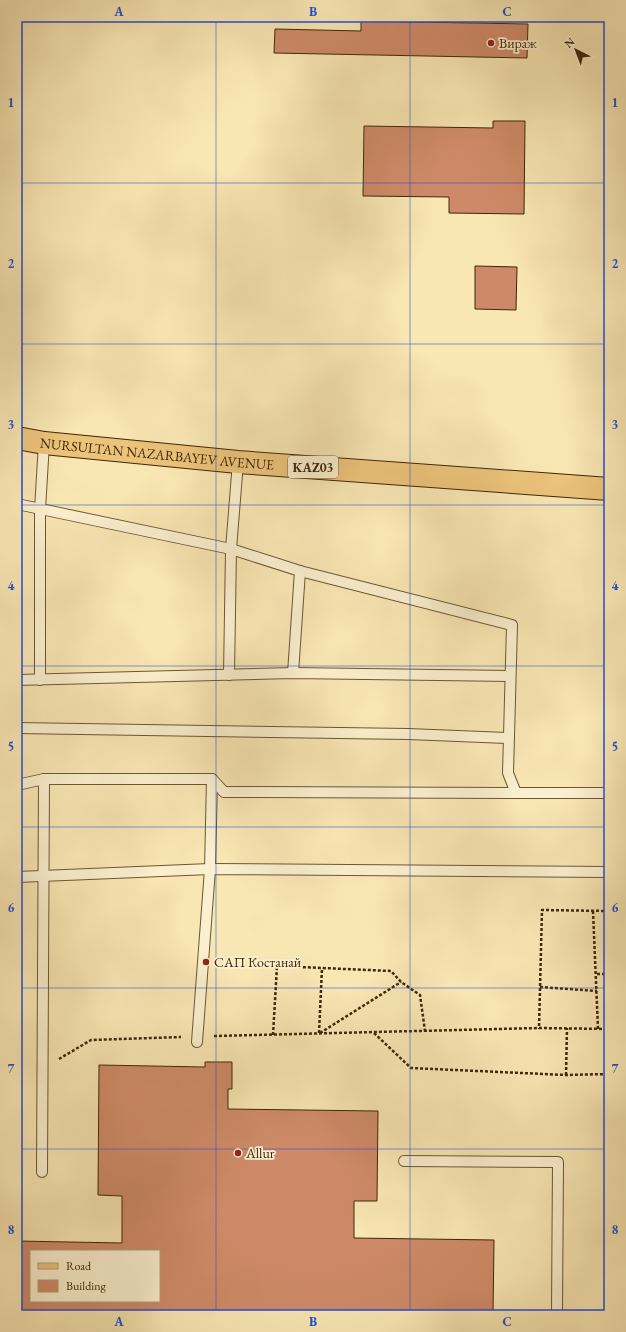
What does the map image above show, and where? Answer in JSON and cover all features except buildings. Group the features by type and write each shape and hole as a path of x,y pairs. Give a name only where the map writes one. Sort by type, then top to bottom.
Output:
{"main road":[{"name":"NURSULTAN NAZARBAYEV AVENUE","path":"17,438 44,443 238,462 609,489"}],"lane":[{"path":"40,680 40,509 44,443"},
{"path":"230,675 231,549 238,462"},
{"path":"17,504 231,549 300,571 512,625 507,738 508,773 516,793"},
{"path":"293,673 300,571"},
{"path":"17,680 293,673 510,676"},
{"path":"17,728 408,734 507,738"},
{"path":"17,785 44,779 212,779 224,792 609,793"},
{"path":"42,1172 44,779"},
{"path":"198,1039 210,869 212,779"},
{"path":"17,877 210,869 609,872"},
{"path":"404,1161 558,1162 557,1315"}],"path":[{"path":"539,1028 542,910 609,911"},
{"path":"593,911 598,990 598,1029"},
{"path":"273,1035 277,966 391,971 401,982 420,995 425,1030"},
{"path":"319,1034 322,968"},
{"path":"597,974 609,974"},
{"path":"319,1034 401,982"},
{"path":"540,987 598,990"},
{"path":"42,1068 91,1040 198,1039 425,1030 539,1028 609,1029"},
{"path":"566,1075 567,1028"},
{"path":"373,1032 411,1068 566,1075 609,1074"}],"place":[{"name":"Вираж","path":"491,43"},
{"name":"САП Костанай","path":"206,962"},
{"name":"Allur","path":"238,1153"}]}
